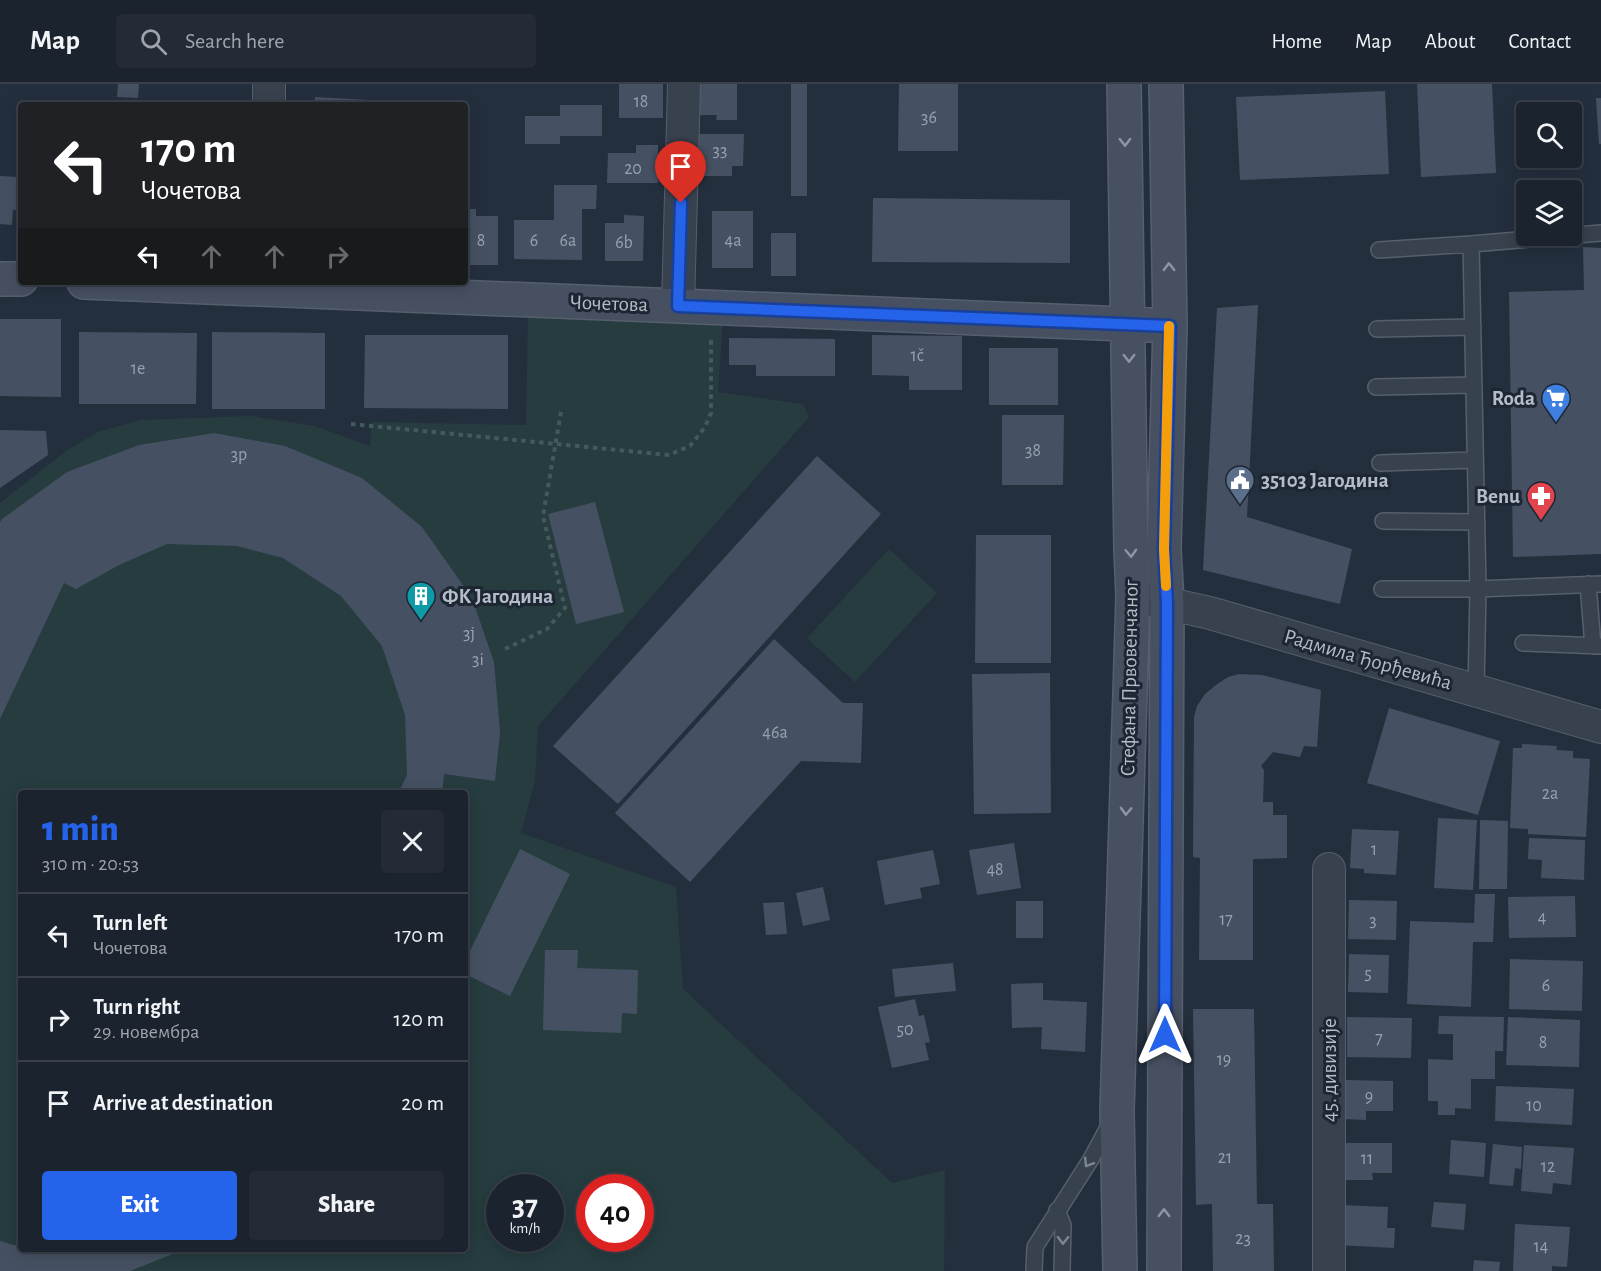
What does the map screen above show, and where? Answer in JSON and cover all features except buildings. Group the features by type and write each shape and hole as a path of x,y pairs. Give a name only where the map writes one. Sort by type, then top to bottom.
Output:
{"street":[{"path":"269,84 269,102"},
{"path":"678,306 684,84"},
{"name":"Стефана Првовенчаног","path":"1120,1271 1117,1112 1133,596 1124,84"},
{"name":"Стефана Првовенчаног","path":"1164,1271 1167,603 1164,549 1170,326 1166,84"},
{"path":"0,279 18,279"},
{"name":"Чочетова","path":"218,285 1170,326"},
{"name":"Радмила Ђорђевића","path":"1133,596 1210,613 1601,727"},
{"name":"45. дивизије","path":"1329,869 1329,1271"}],"lane":[{"path":"1379,250 1601,233"},
{"path":"1471,244 1478,589 1476,691"},
{"path":"1377,329 1473,327"},
{"path":"1376,387 1474,384"},
{"path":"1380,463 1475,460"},
{"path":"1383,521 1477,522"},
{"path":"1382,589 1478,589 1595,584 1597,646 1522,643"},
{"path":"1034,1271 1035,1247 1091,1159 1117,1112"},
{"path":"1058,1210 1063,1225 1062,1271"}],"path":[{"path":"351,424 669,455 690,446 705,427 711,413 711,307"},
{"path":"505,649 547,629 566,608 543,516 561,412"}],"green space":[{"path":"528,313 723,319 718,392 803,404 809,417 538,726 535,781 521,833 676,887 683,989 892,1183 945,1170 944,1271 0,1271 0,503 66,451 98,432 140,420 251,416 315,426 370,446 371,422 526,425"},
{"path":"889,549 937,593 855,682 807,638"}],"slow traffic":[{"path":"1166,586 1164,549 1169,326"}],"place":[{"name":"Roda","path":"1556,424"},
{"name":"35103 Јагодина","path":"1240,506"},
{"name":"Benu","path":"1541,522"},
{"name":"ФК Јагодина","path":"421,622"}],"route":[{"path":"681,203 678,306 1170,326 1164,549 1167,603 1165,1035"}]}
